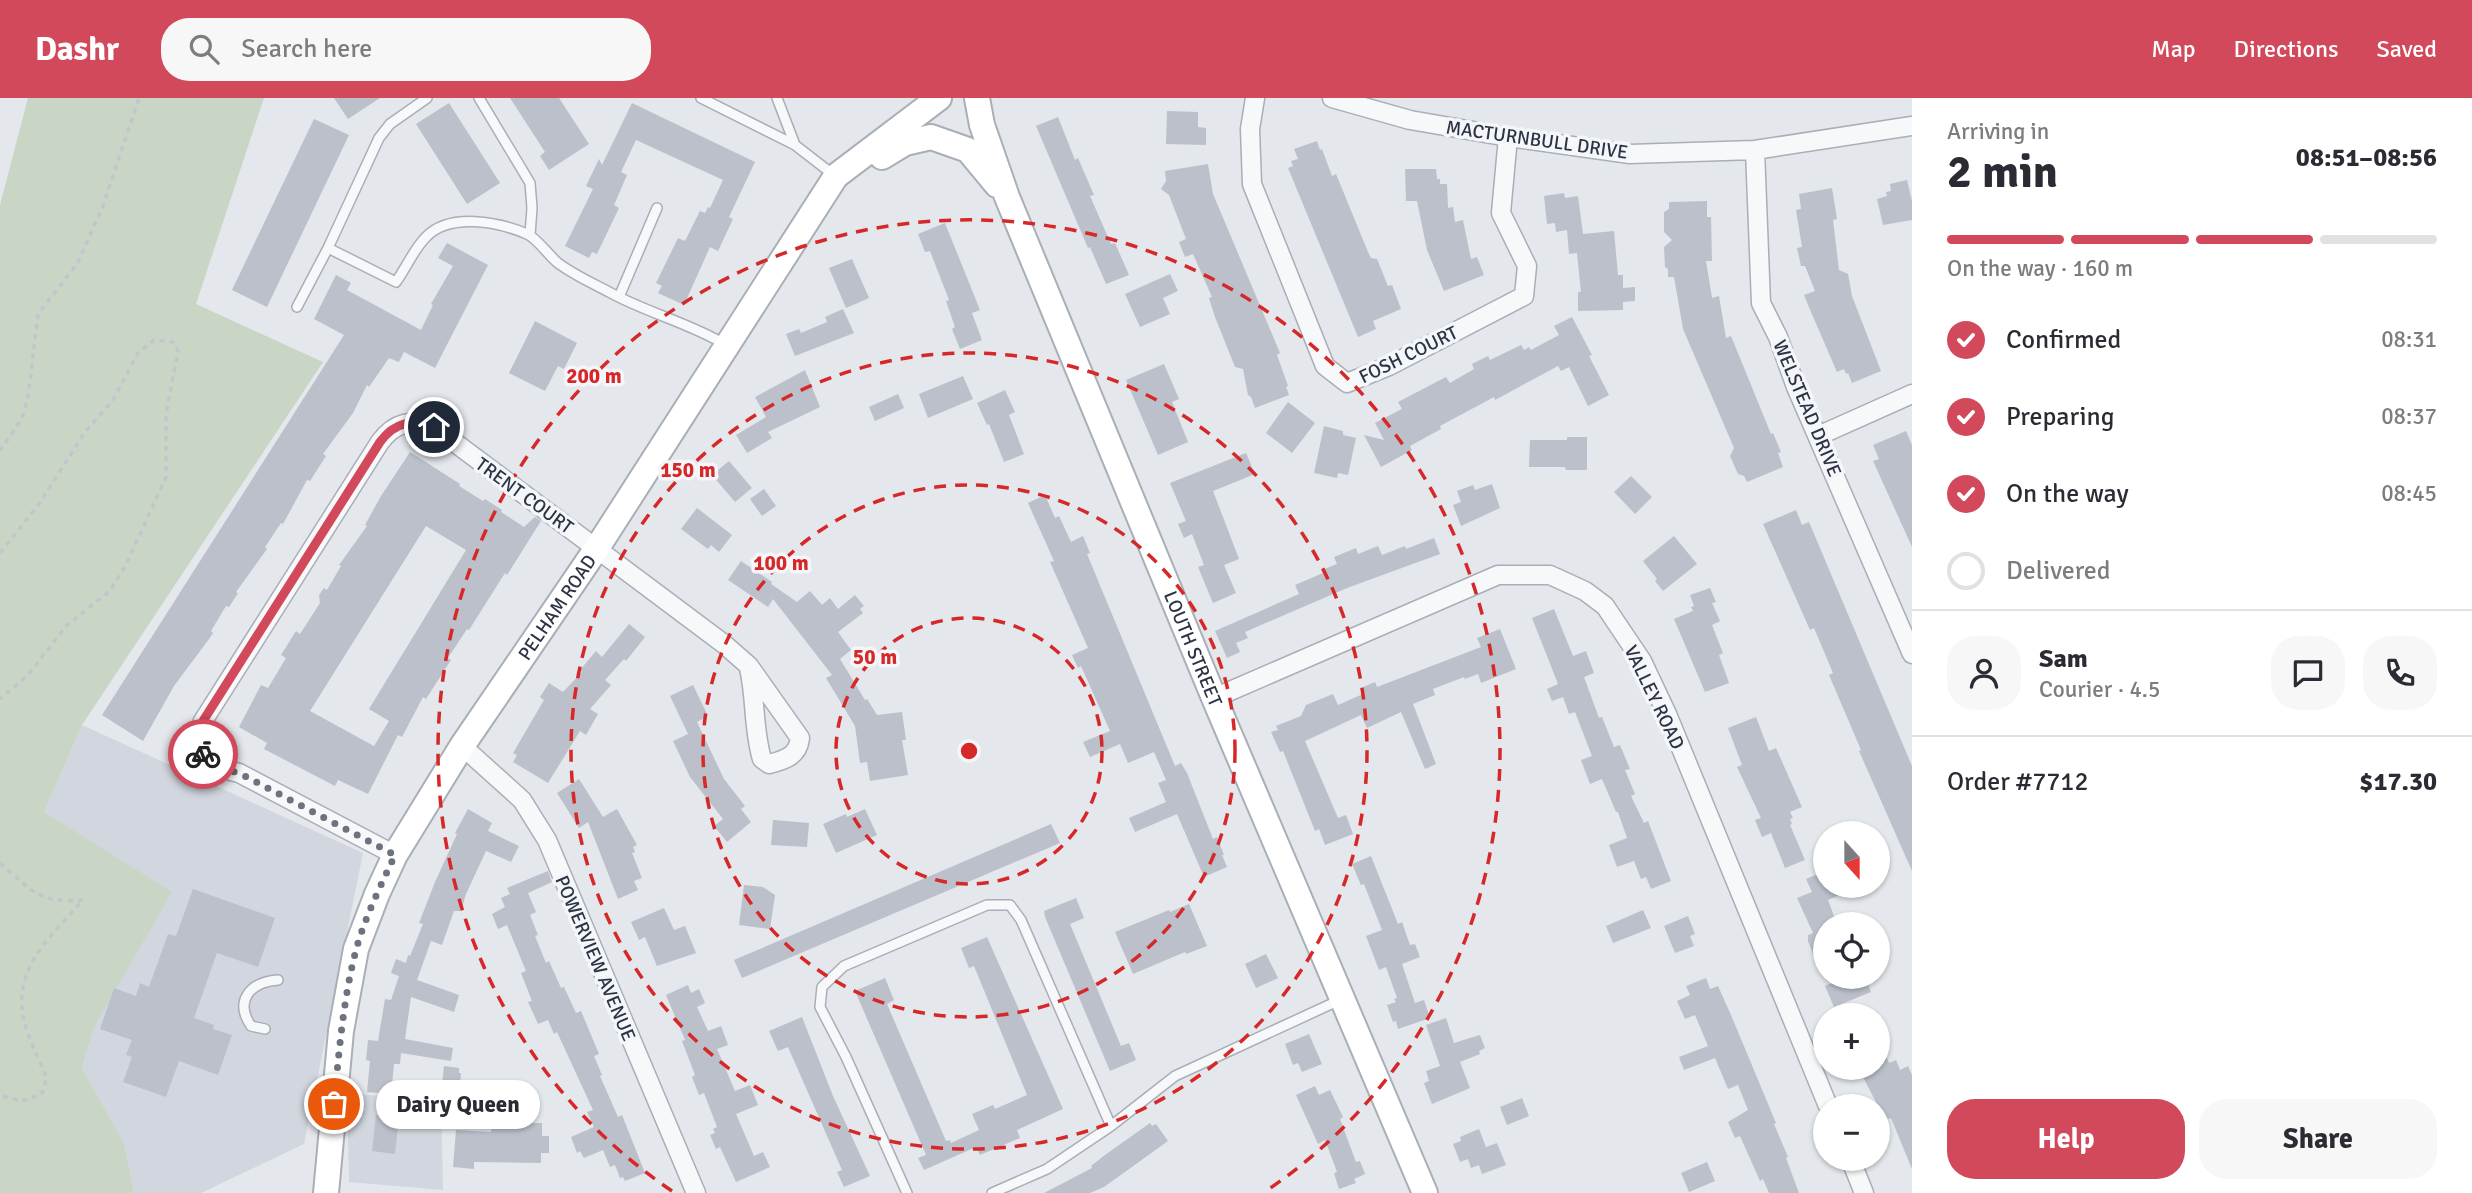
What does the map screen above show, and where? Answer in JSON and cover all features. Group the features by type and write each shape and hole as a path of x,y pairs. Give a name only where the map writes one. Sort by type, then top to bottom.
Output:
{"main road":[{"name":"PELHAM ROAD","path":"326,1193 341,1031 356,949 395,855 462,746 597,548 836,176 939,98"},
{"name":"LOUTH STREET","path":"977,98 982,124 1007,197 1214,698 1425,1193"},
{"path":"836,176 872,164 905,143 931,137 968,150 1007,197"}],"street":[{"name":"FOSH COURT","path":"1255,98 1250,129 1252,184 1325,366 1347,383 1389,366 1524,296 1527,266 1501,213 1508,137"},
{"name":"MACTURNBULL DRIVE","path":"1332,98 1410,120 1630,154 1755,150 1912,126"},
{"name":"WELSTEAD DRIVE","path":"1755,150 1761,303 1910,646"},
{"path":"1818,436 1912,394"},
{"name":"TRENT COURT","path":"395,855 239,773 212,766 198,743 203,721 380,442 392,428 408,422 434,427 724,644 750,668 800,738 799,747 793,755 781,761 769,764 762,760 758,747 754,686 750,668"},
{"name":"VALLEY ROAD","path":"1214,698 1499,575 1550,575 1586,591 1605,606 1642,661 1667,714 1823,1094"},
{"name":"POWERVIEW AVENUE","path":"462,746 522,800 547,840 696,1193"},
{"path":"1855,1171 1864,1193"}],"lane":[{"path":"297,307 384,130 427,98"},
{"path":"479,98 530,183 533,208 530,235"},
{"path":"703,98 795,145 836,176"},
{"path":"776,98 795,145"},
{"path":"619,297 657,208"},
{"path":"328,248 396,282 424,239 438,229 473,221 530,235 559,263 619,297 707,333 726,345"},
{"path":"907,1193 846,1057 820,1007 822,987 844,966 987,905 1010,905 1021,920 1111,1126"},
{"path":"265,1029 251,1026 244,1016 245,1004 256,984 278,980"},
{"path":"992,1193 1047,1169 1111,1126 1175,1076 1343,999"}],"path":[{"path":"0,451 22,418 28,398 38,314 77,264 103,206 139,98"},
{"path":"0,553 39,504 85,432 113,400 138,353 154,340 173,342 178,351 166,414 166,477 126,565 109,592 67,625 28,675 0,699"},
{"path":"0,863 40,897 61,901 83,900 35,954 22,983 23,1016 46,1076 46,1087 41,1095 21,1101 0,1097"}],"shaded area":[{"path":"82,725 363,853 304,1144 201,1193 134,1193 124,1143 82,1068 95,1025 44,812"},
{"path":"347,1094 441,1099 443,1190 349,1182"}],"green space":[{"path":"28,98 264,98 196,304 323,362 82,725 44,812 172,892 95,1025 82,1068 124,1143 134,1193 0,1193 0,205"}],"building":[{"path":"334,98 380,98 348,119"},
{"path":"510,98 559,98 589,144 549,170 540,156 545,152"},
{"path":"449,103 500,183 467,204 416,124"},
{"path":"632,103 755,162 729,217 733,219 718,251 710,247 684,305 658,293 662,286 656,283 678,238 685,241 700,211 705,213 708,207 710,208 723,180 636,140 621,172 627,175 614,205 619,208 597,254 592,252 589,258 565,246 593,189 586,186 599,159 602,165"},
{"path":"1167,111 1198,112 1198,127 1206,128 1206,145 1166,144"},
{"path":"1058,117 1075,160 1078,158 1094,195 1090,196 1111,244 1115,243 1129,275 1106,284 1036,126"},
{"path":"314,119 349,135 267,307 232,290"},
{"path":"1317,141 1332,176 1336,174 1371,258 1377,259 1388,286 1392,285 1401,309 1373,321 1376,329 1358,337 1288,168 1293,166 1291,161 1298,159 1294,149"},
{"path":"1208,164 1213,194 1280,353 1277,355 1288,386 1289,395 1255,408 1248,395 1243,369 1235,367 1215,317 1209,298 1212,297 1193,254 1185,257 1179,242 1186,239 1169,195 1161,189 1166,181 1165,171"},
{"path":"1405,169 1436,169 1440,184 1447,184 1448,208 1453,207 1455,222 1463,220 1471,259 1477,257 1484,275 1444,291 1427,250 1417,201 1406,201"},
{"path":"1907,180 1912,201 1912,220 1883,225 1877,199 1887,196 1886,192 1891,191 1890,184"},
{"path":"1832,188 1837,219 1833,220 1839,270 1848,274 1852,296 1881,371 1852,383 1844,369 1837,372 1804,295 1815,291 1805,266 1801,266 1797,248 1802,247 1796,210 1801,209 1799,194"},
{"path":"1564,193 1565,198 1578,196 1583,234 1614,231 1618,275 1623,275 1623,288 1635,287 1635,301 1623,302 1623,310 1578,311 1578,292 1581,292 1577,253 1569,254 1567,230 1556,232 1555,223 1547,224 1544,196"},
{"path":"1707,201 1707,217 1711,217 1712,261 1706,261 1712,298 1719,296 1726,338 1731,336 1781,452 1778,453 1783,467 1747,482 1744,476 1738,474 1730,456 1734,448 1683,329 1674,277 1668,277 1668,269 1665,267 1664,247 1672,240 1664,232 1664,212 1669,209 1669,202"},
{"path":"945,223 980,310 972,313 982,340 960,349 952,329 955,327 946,301 949,300 930,251 925,252 918,234"},
{"path":"447,243 488,265 435,368 404,352 399,362 389,358 369,387 367,385 353,413 323,454 326,456 310,481 307,480 283,524 281,523 265,547 267,549 236,592 238,593 229,607 226,606 211,631 213,633 174,686 143,741 102,715 344,335 314,319 336,275 351,283 347,290 421,330 433,305 431,304 453,266 438,258"},
{"path":"852,259 869,298 846,308 829,268"},
{"path":"1170,274 1178,291 1163,298 1170,314 1140,327 1125,294"},
{"path":"843,309 854,333 795,356 786,334 799,329 801,333 827,322 825,317"},
{"path":"1572,317 1609,395 1588,406 1569,367 1561,371 1558,366 1440,426 1441,429 1410,446 1412,450 1381,467 1364,435 1384,440 1375,423 1402,409 1398,402 1446,377 1450,383 1474,369 1472,364 1488,356 1490,360 1521,345 1524,350 1529,347 1531,350 1559,335 1554,326"},
{"path":"535,321 577,343 564,369 558,366 545,391 509,373"},
{"path":"1164,364 1179,399 1172,402 1188,442 1158,455 1126,380"},
{"path":"805,370 820,407 768,432 772,438 747,453 736,435 766,417 755,397"},
{"path":"963,376 973,399 928,418 919,394"},
{"path":"1005,390 1015,412 1009,415 1024,454 1004,462 989,424 987,425 977,403"},
{"path":"898,394 904,408 875,421 869,407"},
{"path":"1288,402 1315,423 1292,453 1266,433"},
{"path":"1324,426 1356,438 1348,475 1338,473 1337,478 1314,473"},
{"path":"1906,431 1912,445 1912,547 1873,461 1879,459 1873,445"},
{"path":"1567,437 1587,437 1587,470 1529,467 1530,440 1567,440"},
{"path":"410,452 460,484 459,486 502,510 501,512 524,527 535,517 541,521 507,575 505,573 448,658 451,660 426,699 423,697 402,737 398,735 368,794 338,780 335,786 264,749 267,743 239,727 261,685 268,688 286,658 281,655 296,631 300,634 320,603 319,595 324,588 327,590 341,566 339,565 367,526 365,525","holes":["426,526 466,550 369,709 389,721 374,746 310,711"]},
{"path":"1246,453 1255,474 1213,491 1239,559 1224,565 1236,593 1213,603 1198,567 1204,565 1192,534 1184,538 1178,524 1186,521 1170,483"},
{"path":"729,461 752,488 735,502 712,475"},
{"path":"1631,476 1652,497 1635,514 1614,492"},
{"path":"1492,484 1500,508 1461,526 1453,505 1461,502 1457,491 1473,485 1475,490"},
{"path":"764,489 776,506 762,516 750,499"},
{"path":"1045,495 1055,518 1059,516 1071,542 1083,536 1090,553 1087,554 1175,766 1181,763 1187,773 1213,839 1217,837 1227,867 1204,877 1177,814 1135,832 1129,818 1166,802 1158,783 1166,780 1154,752 1128,763 1120,744 1090,757 1083,742 1110,731 1081,666 1078,668 1072,655 1088,648 1050,562 1054,561 1028,503"},
{"path":"697,508 732,535 719,552 711,545 708,549 681,529"},
{"path":"1796,510 1802,525 1809,522 1912,766 1912,871 1859,751 1861,750 1829,675 1833,673 1814,628 1810,630 1763,524"},
{"path":"1674,536 1697,564 1663,591 1643,561"},
{"path":"1434,538 1440,554 1347,588 1245,632 1248,638 1236,643 1240,652 1227,658 1215,631 1299,594 1295,585 1337,564 1334,557 1356,548 1358,554 1378,546 1382,555"},
{"path":"741,561 797,602 810,591 822,605 830,598 838,609 855,595 864,606 860,609 863,613 838,632 851,650 840,659 877,715 902,712 906,740 902,740 908,775 870,781 867,762 860,763 855,726 826,678 832,675 773,599 768,607 728,580"},
{"path":"1710,588 1716,602 1712,603 1720,621 1712,625 1723,653 1719,655 1729,683 1705,692 1674,619 1693,611 1690,595"},
{"path":"1554,609 1573,656 1586,651 1594,673 1584,677 1599,718 1602,717 1614,747 1620,745 1630,769 1625,770 1635,794 1631,796 1644,823 1648,821 1671,881 1651,889 1646,877 1641,879 1634,861 1617,867 1609,845 1627,838 1618,812 1602,779 1590,784 1581,760 1592,756 1575,712 1569,714 1563,697 1552,701 1547,689 1558,684 1532,618"},
{"path":"629,624 645,637 626,661 624,659 605,680 611,685 590,709 598,714 586,735 580,731 548,783 513,762 517,755 513,753 544,700 540,697 549,683 563,692 582,672 580,670 596,651 602,657"},
{"path":"1500,629 1516,669 1481,683 1478,674 1465,679 1464,677 1433,689 1435,695 1413,704 1436,764 1425,769 1401,712 1367,728 1361,715 1305,741 1338,818 1346,815 1353,834 1325,845 1319,829 1315,831 1283,751 1280,752 1271,732 1278,730 1276,726 1301,716 1306,705 1333,694 1338,705 1363,694 1361,688 1375,682 1377,687 1481,647 1477,638"},
{"path":"693,685 708,716 697,722 724,779 745,806 741,809 751,822 727,842 714,826 723,819 690,777 673,741 688,734 670,696"},
{"path":"1756,717 1769,751 1776,748 1802,807 1790,812 1793,818 1790,819 1790,825 1805,860 1785,868 1771,833 1762,837 1755,820 1761,818 1737,767 1742,765 1728,728"},
{"path":"579,779 603,817 617,809 637,845 633,847 635,852 632,853 642,878 634,881 638,890 618,899 588,822 579,828 557,793"},
{"path":"468,809 492,823 488,831 519,846 511,862 486,851 461,911 454,911 442,945 431,941 417,980 459,995 454,1012 411,997 405,1039 453,1048 451,1061 401,1053 400,1064 394,1064 391,1094 367,1092 370,1061 366,1060 368,1040 378,1041 385,999 391,1000 399,976 391,973 396,959 406,963 408,955 410,956 435,882"},
{"path":"865,809 877,835 836,853 823,824"},
{"path":"773,820 809,823 807,847 771,845"},
{"path":"1051,824 1060,843 742,978 734,960"},
{"path":"1371,856 1398,924 1402,922 1410,945 1415,944 1420,957 1402,964 1415,1003 1424,1000 1430,1018 1398,1029 1387,1005 1396,1002 1394,999 1397,998 1386,967 1379,970 1366,936 1382,930 1364,884 1361,885 1352,864"},
{"path":"548,871 552,882 528,893 536,912 530,915 538,935 535,936 546,963 549,961 576,1013 581,1011 599,1054 594,1056 602,1075 600,1076 618,1117 622,1115 645,1173 625,1181 623,1177 620,1178 615,1165 610,1167 603,1150 584,1158 580,1151 577,1153 571,1137 594,1127 587,1112 593,1110 557,1032 554,1034 548,1020 538,1024 528,1002 532,1001 521,973 526,971 507,925 498,929 492,914 505,907 501,898 510,894 507,888"},
{"path":"1813,876 1813,898 1833,898 1828,900 1832,912 1813,912 1813,933 1797,898 1812,892 1806,879"},
{"path":"744,885 763,887 775,895 770,929 739,925"},
{"path":"193,889 275,918 258,967 217,953 194,1018 214,1025 213,1029 232,1035 218,1075 179,1061 166,1097 123,1082 132,1057 126,1055 132,1040 100,1029 114,988 136,996 140,983 149,987 168,934 176,936"},
{"path":"1076,898 1084,918 1070,924 1121,1046 1129,1043 1136,1060 1110,1071 1045,917 1044,911"},
{"path":"1189,904 1207,946 1186,954 1185,952 1133,974 1115,932"},
{"path":"664,908 674,930 685,926 696,953 657,966 645,937 639,940 631,922"},
{"path":"1643,910 1651,928 1613,943 1606,926"},
{"path":"1688,916 1695,934 1690,936 1694,946 1675,953 1664,926"},
{"path":"1813,933 1813,954 1808,941 1808,935"},
{"path":"987,937 1063,1109 1017,1130 1020,1138 980,1155 976,1147 924,1170 918,1158 926,1155 855,991 885,978 894,1000 887,1004 946,1141 950,1140 951,1143 979,1130 972,1114 993,1105 995,1109 1027,1095 974,966 969,968 961,948"},
{"path":"1266,954 1278,978 1256,988 1245,964"},
{"path":"1706,978 1710,989 1718,986 1731,1015 1776,1123 1774,1124 1799,1193 1769,1193 1763,1179 1760,1181 1740,1136 1735,1138 1728,1122 1748,1110 1738,1085 1728,1089 1715,1058 1684,1070 1679,1057 1708,1046 1695,1015 1685,1019 1677,1001 1690,995 1686,986"},
{"path":"688,985 691,993 699,989 705,1003 697,1007 708,1031 721,1026 728,1045 717,1049 735,1091 750,1085 758,1105 736,1114 754,1156 763,1152 770,1167 736,1182 720,1147 716,1149 710,1135 715,1133 713,1129 717,1127 704,1093 699,1095 692,1077 695,1075 682,1041 685,1040 666,995"},
{"path":"1826,989 1870,989 1871,992 1844,1003 1832,1003"},
{"path":"802,1017 833,1096 870,1176 844,1187 837,1172 842,1170 788,1047 778,1051 769,1031"},
{"path":"1446,1018 1454,1043 1480,1035 1485,1048 1479,1051 1480,1054 1460,1062 1470,1088 1432,1104 1424,1083 1429,1081 1426,1071 1440,1066 1426,1025"},
{"path":"1309,1034 1322,1064 1302,1072 1298,1063 1293,1065 1285,1044"},
{"path":"1896,1060 1900,1070 1908,1066 1912,1075 1912,1169 1890,1118 1890,1094 1872,1094 1865,1080 1890,1080 1890,1063"},
{"path":"444,1066 459,1068 459,1097 441,1095"},
{"path":"1315,1086 1319,1095 1330,1090 1343,1117 1340,1119 1356,1162 1360,1161 1365,1174 1354,1179 1356,1183 1339,1189 1334,1173 1337,1172 1325,1140 1318,1144 1296,1095"},
{"path":"1522,1098 1529,1116 1507,1125 1500,1107"},
{"path":"376,1115 399,1117 395,1154 372,1151"},
{"path":"503,1123 542,1123 542,1136 549,1136 549,1153 541,1153 541,1163 474,1162 474,1169 453,1167 456,1130 491,1132 492,1126 503,1127"},
{"path":"1150,1123 1152,1126 1156,1124 1168,1141 1104,1187 1090,1193 1044,1193 1092,1168 1091,1166 1105,1155"},
{"path":"1479,1129 1486,1147 1497,1143 1506,1165 1482,1174 1479,1165 1471,1168 1468,1159 1460,1162 1453,1144 1461,1141 1460,1137"},
{"path":"1707,1162 1715,1181 1689,1192 1681,1173"}],"way so far":[{"path":"203,754 212,766 239,773 395,855 356,949 341,1031 334,1104"}],"place":[{"name":"Dairy Queen","path":"334,1104"}],"route":[{"path":"203,754 198,743 203,721 387,432 408,422 434,427"}]}
